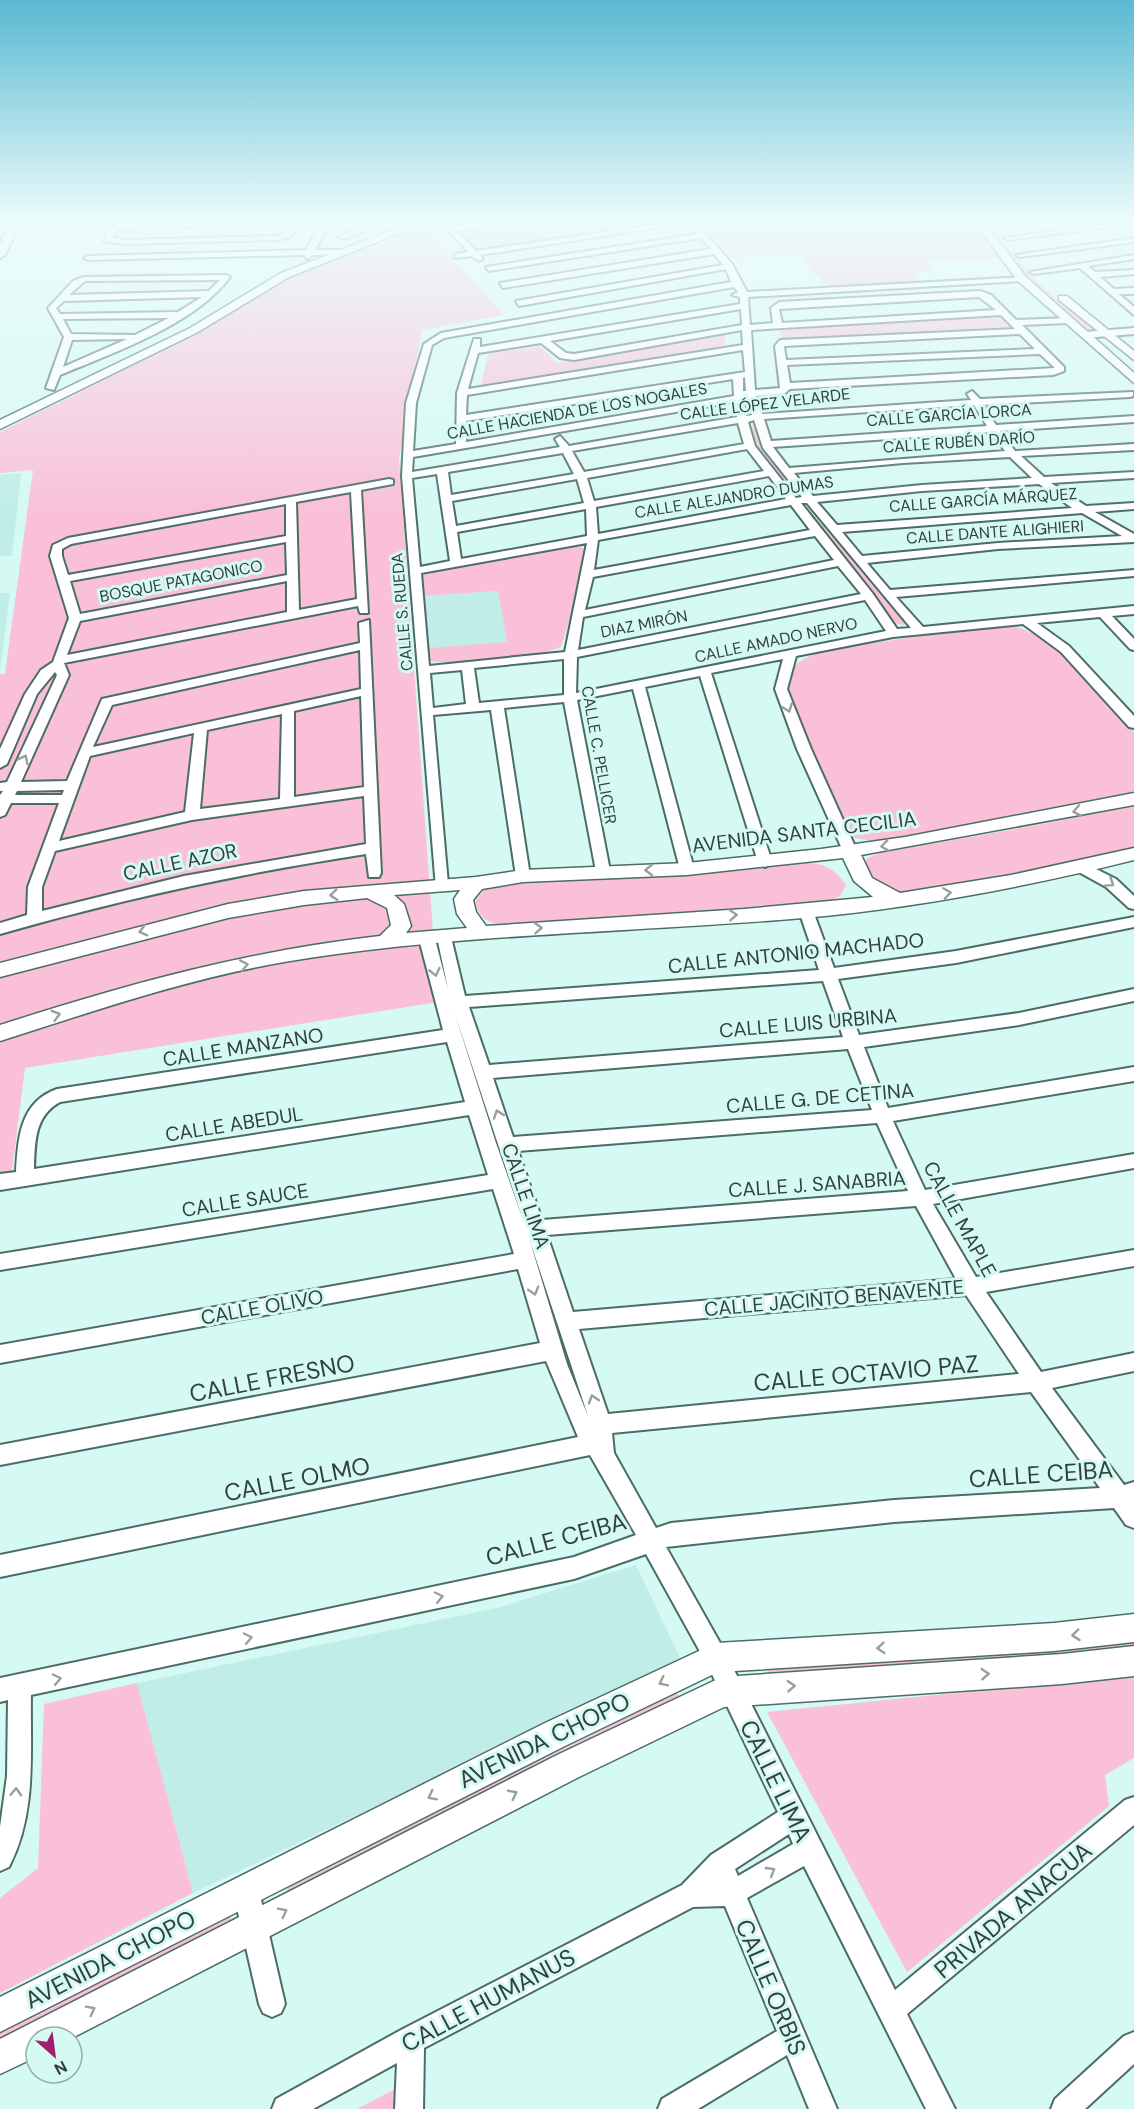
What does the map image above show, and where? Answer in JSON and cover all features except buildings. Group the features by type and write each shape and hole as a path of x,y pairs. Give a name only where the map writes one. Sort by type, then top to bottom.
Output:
{"street":[{"path":"51,388 68,337 56,317"},
{"path":"57,373 177,317"},
{"path":"0,425 194,330 215,317"},
{"path":"461,446 462,393 480,329 552,317"},
{"path":"474,351 671,317"},
{"path":"741,317 747,348 740,364 765,444 886,594 920,630"},
{"path":"777,317 778,325"},
{"path":"542,339 561,355 569,357 742,327 1040,317"},
{"path":"1064,317 1134,379"},
{"path":"1087,317 1134,357"},
{"path":"1008,318 1042,351"},
{"path":"742,327 739,396 750,446 869,596 893,633"},
{"name":"CALLE S. RUEDA","path":"441,884 407,476 411,403 430,340 480,329"},
{"path":"786,386 780,343 1022,331"},
{"path":"1119,366 1115,358 1097,342 1134,331"},
{"path":"1085,335 1110,337"},
{"path":"68,337 138,336"},
{"path":"740,364 747,348"},
{"path":"781,363 1042,351"},
{"name":"CALLE HACIENDA DE LOS NOGALES","path":"408,455 739,396 781,392 786,386 1053,372 1061,369 1042,351"},
{"path":"462,393 740,364"},
{"path":"460,418 740,364"},
{"path":"970,392 1012,453 1042,481 1081,509 1134,538"},
{"name":"CALLE LÓPEZ VELARDE","path":"407,476 562,443 757,417 1130,393"},
{"path":"1116,394 1134,413"},
{"name":"CALLE GARCÍA LORCA","path":"765,444 1134,419"},
{"name":"CALLE C. PELLICER","path":"562,443 581,475 592,504 595,538 590,574 577,615 569,655 570,698 603,871"},
{"path":"447,500 750,446"},
{"name":"CALLE RUBÉN DARÍO","path":"787,471 1012,453 1134,447"},
{"path":"442,470 456,564"},
{"path":"451,530 770,473"},
{"name":"CALLE ALEJANDRO DUMAS","path":"415,571 794,501 1134,475"},
{"path":"3,797 63,675 58,663 75,618 56,556 57,547 68,541 389,482"},
{"path":"356,488 365,621 372,882 395,904 401,926 386,942"},
{"path":"291,501 293,615"},
{"name":"CALLE GARCÍA MÁRQUEZ","path":"834,529 1134,506"},
{"path":"590,574 818,532"},
{"path":"64,579 292,538"},
{"name":"CALLE DANTE ALIGHIERI","path":"860,560 998,546 1134,538"},
{"path":"577,615 840,562"},
{"path":"886,594 993,583 1134,573"},
{"name":"BOSQUE PATAGONICO","path":"75,618 292,577"},
{"name":"DIAZ MIRÓN","path":"423,670 569,655 869,596"},
{"path":"0,764 31,694 45,673 58,663 363,600"},
{"name":"CALLE AMADO NERVO","path":"427,712 570,698 705,673 792,652 893,633 1134,610"},
{"path":"1102,612 1134,646"},
{"path":"1024,619 1065,649 1134,724"},
{"path":"34,918 35,887 52,847 84,753 103,706 116,698 365,645"},
{"path":"792,652 784,671 781,689 804,749 864,882 874,891 895,899"},
{"path":"468,667 473,709"},
{"path":"705,673 765,862"},
{"path":"639,686 687,869"},
{"path":"84,753 367,691"},
{"path":"496,707 523,876"},
{"path":"287,801 288,709"},
{"path":"192,815 201,728"},
{"path":"3,797 73,784"},
{"path":"52,847 192,815 370,791"},
{"path":"3,797 68,799"},
{"name":"AVENIDA SANTA CECILIA","path":"0,970 228,911 372,882 476,883 523,876 687,869 765,862 917,841 1134,799"},
{"name":"CALLE AZOR","path":"0,929 34,918 177,882 372,848"},
{"path":"0,1033 204,972 322,949 480,932 806,911 948,893 1082,867 1134,854"},
{"path":"821,855 838,866 849,879 849,893 838,906"},
{"path":"1082,867 1111,883 1134,904"},
{"path":"476,883 463,899 467,914 480,932"},
{"name":"CALLE MAPLE","path":"806,911 881,1116 921,1198 971,1286 1038,1382 1127,1495 1134,1517"},
{"name":"CALLE ANTONIO MACHADO","path":"451,1004 829,975 968,955 1134,922"},
{"path":"436,938 451,1004"},
{"name":"CALLE LUIS URBINA","path":"483,1072 855,1042 1019,1019 1134,995"},
{"name":"CALLE LIMA","path":"451,1004 452,1035 553,1350 577,1416 600,1442"},
{"name":"CALLE LIMA","path":"451,1004 483,1072 537,1228 568,1321 600,1442 716,1658 940,2109"},
{"name":"CALLE MANZANO","path":"24,1178 32,1120 41,1102 69,1094 452,1035"},
{"name":"CALLE G. DE CETINA","path":"508,1144 881,1116 1086,1084 1134,1074"},
{"name":"CALLE ABEDUL","path":"0,1182 474,1107"},
{"name":"CALLE J. SANABRIA","path":"516,1233 537,1228 921,1198 1134,1161"},
{"name":"CALLE SAUCE","path":"0,1262 498,1181"},
{"name":"CALLE JACINTO BENAVENTE","path":"568,1321 971,1286 1134,1258"},
{"name":"CALLE OLIVO","path":"0,1354 525,1260"},
{"name":"CALLE FRESNO","path":"0,1455 553,1350"},
{"name":"CALLE OCTAVIO PAZ","path":"600,1442 1038,1382 1134,1362"},
{"name":"CALLE OLMO","path":"0,1566 600,1442"},
{"name":"CALLE CEIBA","path":"10,1688 574,1568 680,1532 894,1511 1127,1495"},
{"name":"AVENIDA CHOPO","path":"0,2015 556,1734 716,1658 1054,1637 1134,1628"},
{"name":"AVENIDA CHOPO","path":"63,2025 578,1761 711,1696 732,1690 1062,1669 1134,1661"},
{"path":"0,1858 6,1849 15,1824 10,1688"},
{"name":"PRIVADA ANACUA","path":"891,2010 1134,1809"},
{"name":"CALLE HUMANUS","path":"286,2109 411,2040 691,1894 720,1864 793,1817"},
{"name":"CALLE HUMANUS","path":"691,1894 732,1893 809,1848"},
{"name":"CALLE ORBIS","path":"720,1864 823,2109"},
{"path":"246,1891 272,2004"},
{"path":"672,2109 792,2037"},
{"path":"409,2109 411,2040"},
{"name":"AVENIDA CHOPO","path":"0,2057 24,2045"},
{"path":"1065,2109 1134,2046"}],"shaded area":[{"path":"219,317 491,317 422,330 399,459 438,1002 25,1068 12,1171 0,1173 0,674 5,674 33,470 0,473 0,432 164,350"},
{"path":"992,317 1000,317 1010,327 783,339 779,329"},
{"path":"1072,317 1079,317 1096,332 1091,333"},
{"path":"726,334 724,346 481,385 488,354 540,346 557,363"},
{"path":"753,426 766,453 799,494 797,496 783,484 762,455 750,427"},
{"path":"21,473 12,556 0,556 0,475"},
{"path":"807,507 903,618 906,622 903,625 894,623 806,509"},
{"path":"581,546 587,552 583,578 561,647 532,655 496,660 429,661 426,648 507,642 498,591 422,596 421,575"},
{"path":"498,591 507,642 426,648 422,596"},
{"path":"0,593 10,593 0,671"},
{"path":"1003,624 1023,629 1054,645 1134,733 1134,791 1104,800 877,842 851,837 842,830 788,688 791,671 808,657 832,649"},
{"path":"1134,804 1134,848 998,878 905,894 880,891 861,865 868,858 879,853 1054,822"},
{"path":"807,863 825,866 838,875 846,885 840,896 828,902 738,911 497,924 482,916 475,901 484,890 496,885 685,874"},
{"path":"636,1565 681,1660 193,1893 137,1683 497,1608"},
{"path":"1134,1639 1134,1653 771,1681 767,1667"},
{"path":"1134,1675 1134,1758 1105,1775 1109,1806 907,1972 767,1712"},
{"path":"137,1683 193,1893 0,1993 0,1898 38,1868 44,1704"},
{"path":"677,1693 685,1705 289,1899 286,1886"},
{"path":"230,1913 233,1927 43,2025 24,2025 24,2035 0,2047 0,2030"},
{"path":"399,2087 400,2109 357,2109"}]}
